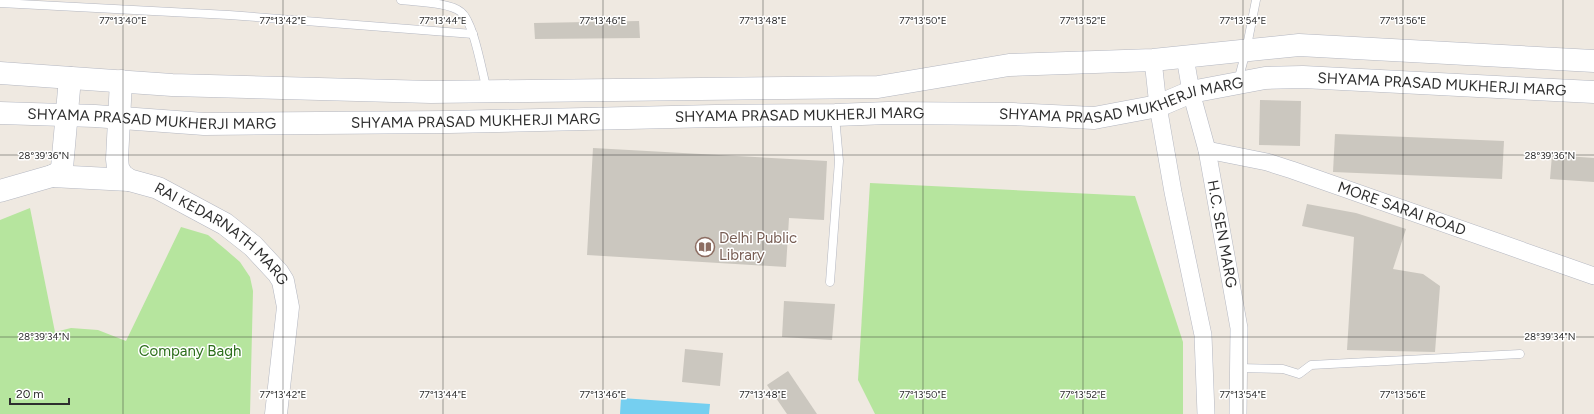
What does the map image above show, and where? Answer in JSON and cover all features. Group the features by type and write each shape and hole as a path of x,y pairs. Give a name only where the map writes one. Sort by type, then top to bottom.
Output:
{"main road":[{"name":"SHYAMA PRASAD MUKHERJI MARG","path":"0,73 179,85 431,92 878,88 1009,65 1153,60 1299,45 1594,61"},
{"name":"SHYAMA PRASAD MUKHERJI MARG","path":"0,113 67,115 212,124 450,122 888,113 1005,114 1094,118 1158,106 1191,92 1265,78 1303,77 1594,92"},
{"path":"0,192 58,173 63,164 70,78"},
{"path":"121,81 117,163 122,175 129,180"},
{"name":"RAI KEDARNATH MARG","path":"52,176 129,180 158,188 225,224 253,246 281,277 288,307 276,414"}],"street":[{"name":"H.C. SEN MARG","path":"1185,57 1191,92 1207,150 1239,328 1238,414"},
{"path":"1153,60 1158,106 1173,192 1203,335 1206,414"},
{"name":"MORE SARAI ROAD","path":"1207,150 1267,162 1292,170 1594,276"}],"lane":[{"path":"401,0 443,5 461,12 470,26 487,91"},
{"path":"1237,84 1246,51 1256,0"},
{"path":"0,3 230,15 472,34"},
{"path":"830,282 839,161 835,115"},
{"path":"1238,368 1283,369 1299,374 1311,365 1520,354"}],"green space":[{"path":"870,183 1135,196 1183,342 1183,414 875,414 858,380"},
{"name":"Company Bagh","path":"30,208 55,332 71,328 98,330 126,341 181,227 208,235 240,262 250,277 253,291 250,414 0,414 0,220"}],"water":[{"path":"621,398 710,404 709,414 620,414"}],"building":[{"path":"639,21 640,38 535,39 534,23"},
{"path":"1260,100 1301,101 1300,146 1259,145"},
{"path":"1335,134 1504,141 1502,179 1333,172"},
{"path":"593,148 827,161 824,220 789,218 786,267 587,255"},
{"path":"1552,155 1594,158 1594,182 1550,179"},
{"path":"1307,204 1356,213 1406,229 1393,269 1423,274 1440,286 1435,352 1347,350 1354,237 1302,226"},
{"path":"784,301 835,304 832,340 782,337"},
{"path":"685,349 723,353 720,386 682,382"},
{"path":"788,371 817,414 787,414 767,385"}],"place":[{"name":"Delhi Public Library","path":"705,247"}]}
